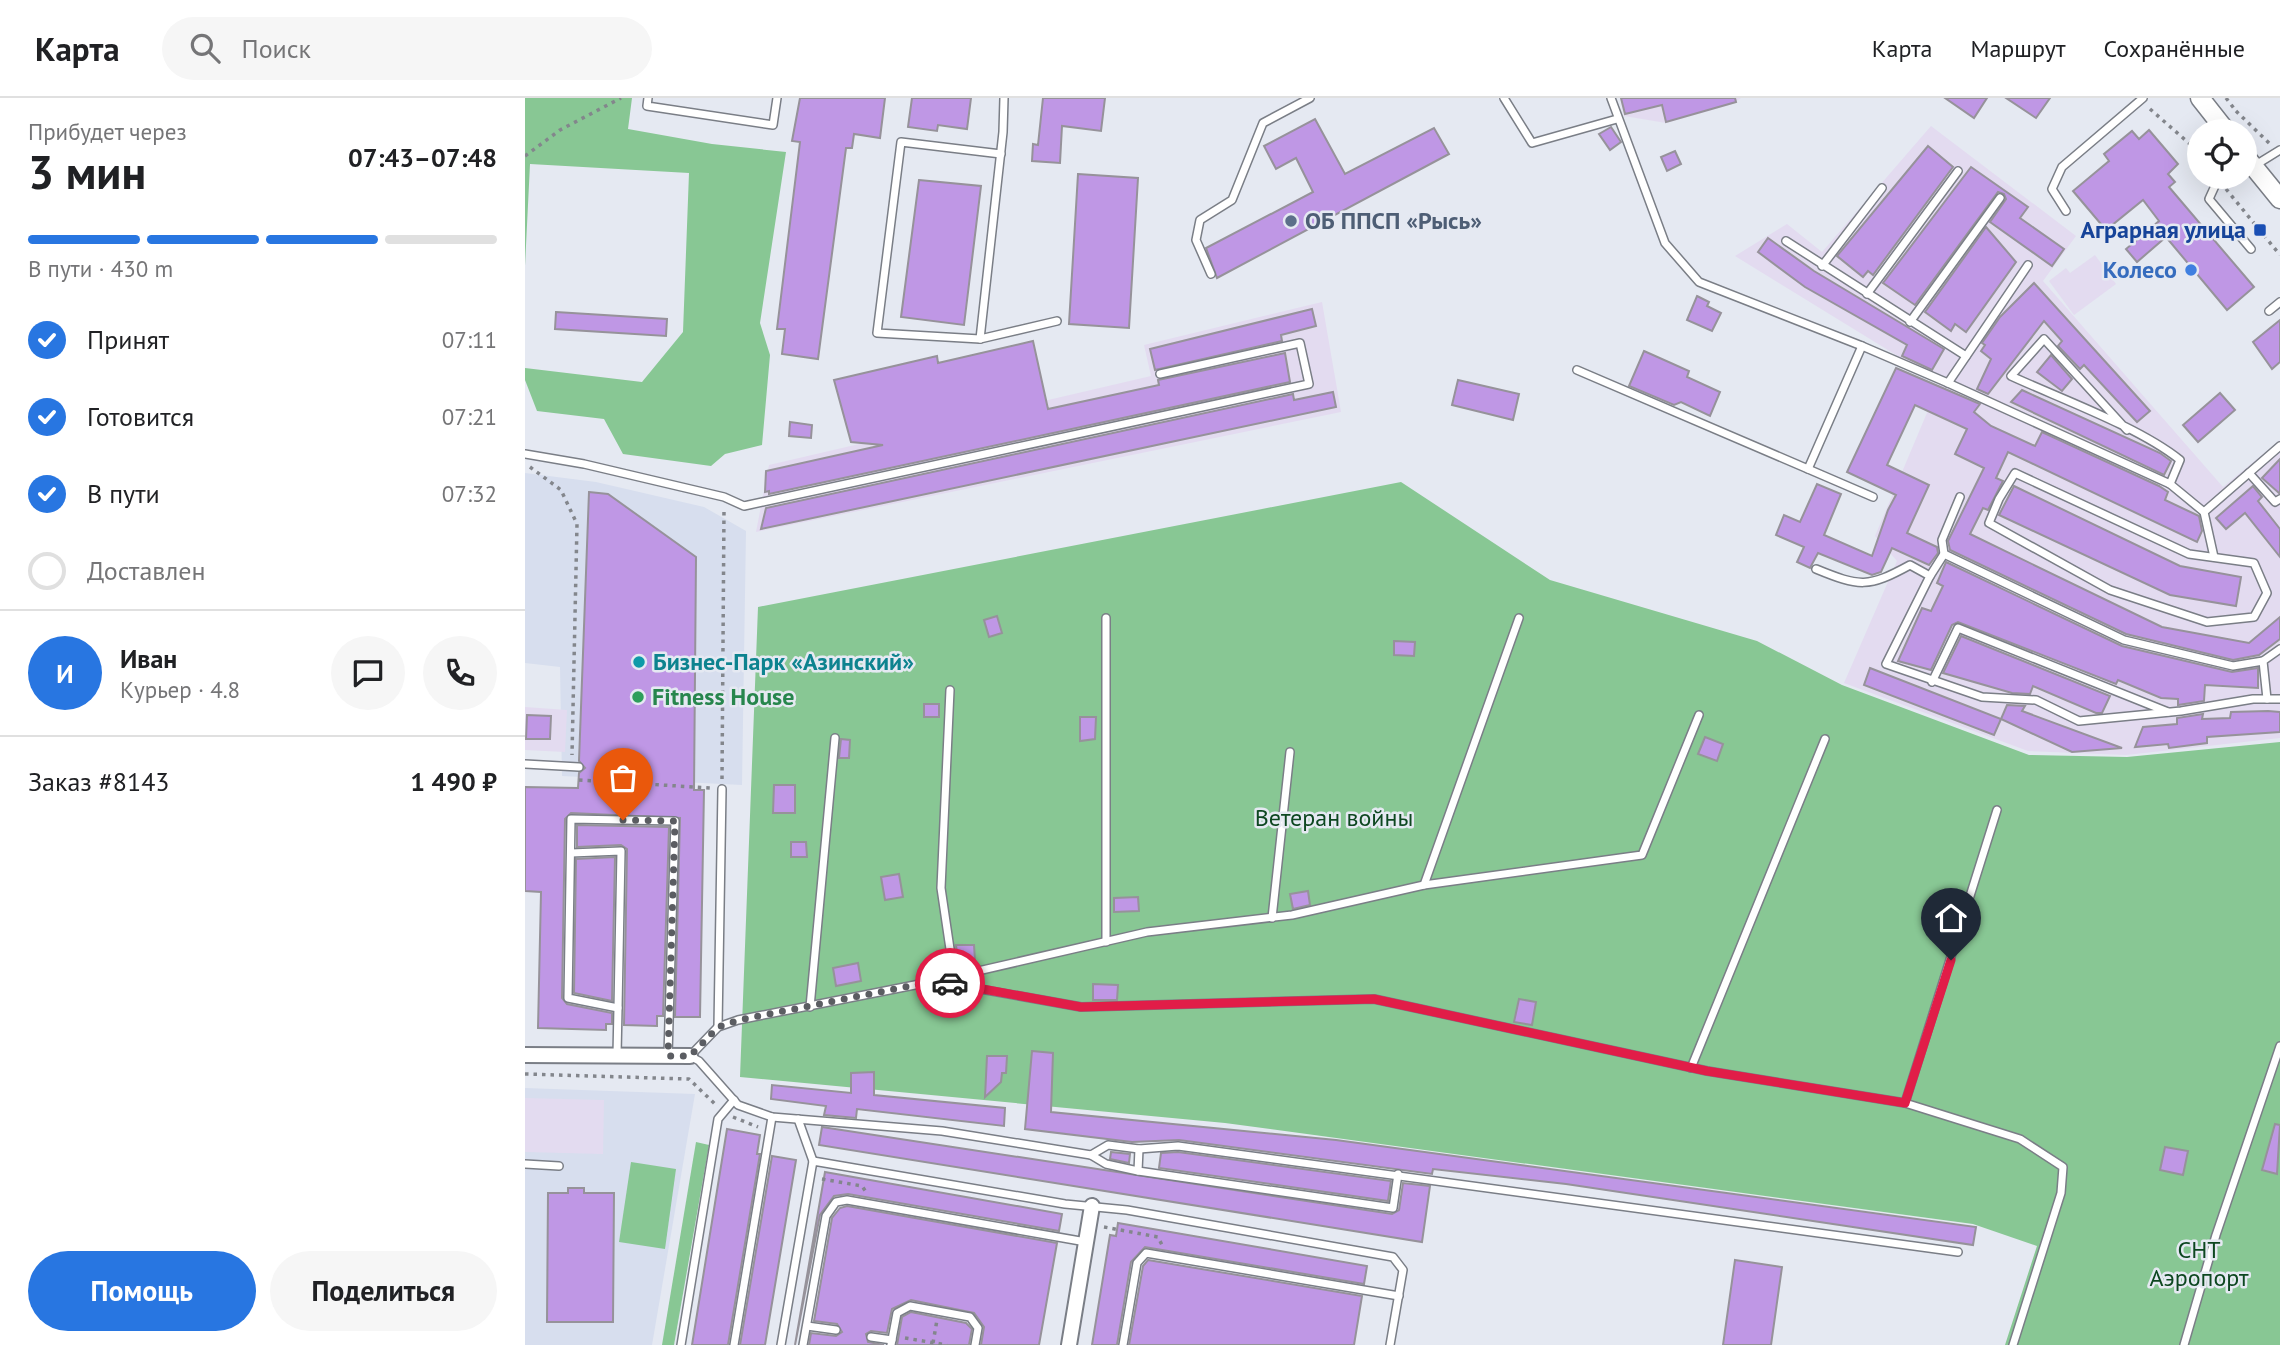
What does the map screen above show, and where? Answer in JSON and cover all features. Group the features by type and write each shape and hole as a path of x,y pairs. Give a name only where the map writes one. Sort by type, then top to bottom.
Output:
{"street":[{"path":"2200,98 2217,119"},
{"path":"2257,170 2280,199"},
{"path":"525,1055 690,1056"},
{"path":"1069,1345 1092,1206"}],"lane":[{"path":"648,98 647,106 773,125 777,98"},
{"path":"980,339 1001,154 1004,98"},
{"path":"1211,274 1196,240 1200,220 1232,200 1263,123 1310,98"},
{"path":"1504,98 1532,143 1616,119"},
{"path":"1612,98 1616,119 1665,243 1699,282 1862,345 2170,484 2204,512 2214,557"},
{"path":"2066,211 2052,189 2062,167 2141,99"},
{"path":"1001,154 901,142 877,333 980,339 1057,321"},
{"path":"2257,158 2279,150"},
{"path":"1867,294 1958,171"},
{"path":"1822,266 1882,188"},
{"path":"2214,189 2210,199 2251,249"},
{"path":"1910,322 2000,198"},
{"path":"1786,241 1966,356"},
{"path":"1948,383 2028,265"},
{"path":"2269,310 2280,302"},
{"path":"2127,429 2044,339 2011,376 2163,446 2180,460 2170,484"},
{"path":"525,454 585,464 724,497 744,506 1309,384 1300,343 1160,374"},
{"path":"1808,469 1862,345"},
{"path":"1577,370 1873,497"},
{"path":"2204,512 2280,446"},
{"path":"2015,473 2189,554 2214,557 2254,564 2267,593 2254,617 2207,622 2110,590 1989,523 1999,499 2015,473"},
{"path":"2249,473 2278,503"},
{"path":"1960,497 1942,540 1944,554 1930,576 1887,664 1932,682 1982,697 2036,700 2079,721 2280,699"},
{"path":"1944,554 2124,640 2233,666 2263,661 2280,649"},
{"path":"1816,569 1851,584 1881,581 1910,565 1930,576"},
{"path":"1105,942 1106,618"},
{"path":"1425,885 1519,618"},
{"path":"1932,682 1958,628 2169,712"},
{"path":"2263,661 2267,699"},
{"path":"950,690 941,888 954,976"},
{"path":"1398,1174 1392,1208 1138,1171 1106,1164 1091,1155 942,1131 772,1117 739,1105 698,1061 690,1056 718,1027 1147,932 1272,918 1425,885 1642,855 1699,715"},
{"path":"810,1007 835,738"},
{"path":"1691,1068 1825,739"},
{"path":"1272,918 1290,752"},
{"path":"525,764 575,767"},
{"path":"718,1027 722,789"},
{"path":"1905,1103 1997,810"},
{"path":"618,1008 568,998 571,819 675,821 668,1056"},
{"path":"571,853 621,851 617,1056"},
{"path":"935,981 1081,1007 1374,999 1691,1068 1905,1103 2020,1139 2063,1167 2061,1193 2013,1345"},
{"path":"2184,1345 2216,1235 2280,1046"},
{"path":"681,1345 718,1119 734,1100"},
{"path":"734,1345 772,1117"},
{"path":"781,1345 813,1161 798,1119"},
{"path":"1091,1155 1108,1145 1139,1149 1178,1146 1958,1252"},
{"path":"1138,1171 1139,1149"},
{"path":"813,1161 1389,1256 1397,1260 1403,1270 1390,1345"},
{"path":"525,1164 559,1166"},
{"path":"803,1345 825,1216 831,1205 842,1200 1086,1242"},
{"path":"1123,1345 1137,1264 1146,1254 1398,1296"},
{"path":"870,1337 892,1340 896,1317 903,1308 913,1306 973,1318 978,1328 975,1345"},
{"path":"807,1326 836,1331"}],"path":[{"path":"525,156 560,130 621,98"},
{"path":"2141,99 2187,141"},
{"path":"2237,111 2279,150"},
{"path":"2227,189 2280,255"},
{"path":"525,464 561,490 576,524 575,767 572,780 722,789 724,497"},
{"path":"525,1074 689,1079 708,1099 738,1120 770,1131"},
{"path":"824,1179 857,1185"},
{"path":"1117,1229 1154,1236"},
{"path":"933,1343 939,1310"},
{"path":"892,1340 947,1345"}],"shaded area":[{"path":"1620,98 1741,98 1730,105 1666,123 1624,116"},
{"path":"1931,126 2076,236 2043,281 2223,487 2280,440 2280,738 2126,755 2028,751 1844,683 1897,561 1875,536 1940,382 1735,256 1787,224 1822,252"},
{"path":"2095,255 2116,284 2074,315 2049,281 2066,268 2070,273"},
{"path":"1322,302 1341,412 756,532 769,465 1151,376 1144,345"},
{"path":"525,473 596,482 704,507 746,531 742,785 562,776 560,667 525,663"},
{"path":"525,707 567,710 565,752 525,750"},
{"path":"525,1088 695,1094 652,1345 525,1345"},
{"path":"525,1098 604,1100 603,1154 525,1152"}],"green space":[{"path":"525,98 632,98 628,129 712,144 786,152 760,323 770,355 762,445 725,454 711,466 623,454 604,419 537,411 525,380 525,368 642,382 683,332 689,173 530,164 525,266"},
{"name":"Ветеран войны","path":"1401,482 1550,580 1757,641 1842,685 2029,755 2127,757 2280,742 2280,1345 2005,1345 2037,1246 1973,1224 1225,1123 740,1077 758,607"},
{"path":"696,1142 709,1145 674,1345 662,1345"},
{"path":"631,1162 676,1169 665,1249 619,1242"}],"building":[{"path":"800,98 885,98 880,138 854,134 852,148 846,148 818,359 782,354 785,329 777,329 800,142 792,141"},
{"path":"912,98 971,98 967,129 938,125 937,131 908,127"},
{"path":"1043,98 1105,98 1101,131 1062,126 1060,163 1032,161 1033,144 1038,145"},
{"path":"1621,98 1735,98 1736,102 1666,122 1662,105 1625,114"},
{"path":"1945,98 1987,98 1974,118"},
{"path":"2006,98 2050,98 2036,118"},
{"name":"ОБ ППСП «Рысь»","path":"1315,119 1345,174 1434,128 1449,154 1217,278 1206,248 1313,192 1296,158 1276,169 1264,146"},
{"path":"1611,127 1621,142 1610,150 1599,134"},
{"path":"2149,130 2178,164 2168,174 2175,182 2169,187 2254,287 2227,310 2166,237 2137,262 2126,249 2159,221 2143,200 2106,230 2073,191 2109,161 2104,154 2132,131 2139,139"},
{"path":"1928,146 1953,167 1873,275 1868,271 1863,277 1837,256"},
{"path":"1675,151 1681,164 1667,171 1661,157"},
{"path":"1971,167 2028,207 2020,218 2064,249 2052,266 1990,222 2006,199 2004,194 1998,192 1915,305 1883,283"},
{"path":"1078,174 1138,178 1129,328 1069,324"},
{"path":"919,180 981,186 964,325 901,317"},
{"path":"1986,227 2016,262 1966,332 1955,324 1951,331 1925,312"},
{"path":"1768,238 1814,271 1944,349 1932,370 1902,356 1907,345 1805,287 1758,252"},
{"path":"2034,283 2150,411 2137,422 2084,365 2080,369 2058,346 2062,341 2044,321 1988,394 1977,389 1991,359 1981,351 1985,345 1982,343 2000,317"},
{"path":"1697,296 1709,302 1707,306 1721,313 1712,331 1687,320"},
{"path":"1312,309 1316,326 1281,335 1282,341 1155,370 1150,349"},
{"path":"556,312 667,319 666,336 555,329"},
{"path":"2280,320 2280,362 2272,369 2253,342"},
{"path":"1033,341 1048,409 1159,385 1158,380 1285,353 1290,382 769,494 769,491 765,492 766,471 883,445 851,442 834,380 937,356 938,363"},
{"path":"1644,351 1689,371 1687,377 1720,392 1710,416 1681,402 1674,405 1629,386"},
{"path":"2051,355 2072,379 2062,391 2037,372"},
{"path":"1896,368 1980,404 1974,412 1991,426 2035,446 2042,432 2159,486 2168,492 2165,500 2199,516 2202,531 2197,542 2008,452 1996,478 2003,481 1988,510 1983,508 1970,534 2162,627 2249,643 2280,617 2280,639 2259,655 2233,660 2126,634 1950,550 1948,541 1984,468 1955,454 1967,429 1915,405 1887,465 1929,485 1907,533 1937,547 1938,553 1929,565 1892,548 1881,572 1872,575 1818,553 1810,568 1797,562 1804,547 1776,535 1784,515 1800,522 1817,484 1841,494 1824,535 1872,556 1896,495 1847,472"},
{"path":"1458,380 1519,394 1513,420 1452,405"},
{"path":"2022,390 2160,453 2171,461 2164,475 2011,402"},
{"path":"1333,392 1336,407 761,529 766,508 1293,394 1294,400"},
{"path":"2220,393 2235,410 2198,442 2183,425"},
{"path":"790,422 812,425 811,438 789,436"},
{"path":"2280,459 2280,493 2279,493 2262,478"},
{"path":"2014,486 2180,566 2241,577 2236,606 2170,595 1999,515"},
{"path":"2253,486 2262,497 2258,501 2280,529 2280,557 2245,513 2226,529 2216,518"},
{"path":"589,492 608,494 696,557 694,790 704,790 700,1017 675,1017 680,818 571,813 565,819 562,998 567,1004 612,1013 612,1024 606,1024 606,1030 538,1028 541,892 525,891 525,787 578,788 579,773 585,768 579,761"},
{"path":"1946,562 2122,646 2232,672 2258,668 2258,688 2205,685 2204,701 2178,705 2178,699 2161,698 2118,680 2116,684 1958,622 1952,625 1931,670 1898,661 1922,608 1931,611 1943,586 1937,583"},
{"path":"997,616 1002,633 989,637 984,620"},
{"path":"1961,636 2110,696 2102,713 2096,713 2033,686 2030,694 2012,693 1943,673"},
{"path":"1394,641 1415,642 1414,656 1394,655"},
{"path":"1870,668 2001,719 1994,735 1864,685"},
{"path":"924,704 939,704 939,717 924,717"},
{"path":"2007,705 2025,706 2022,711 2122,748 2072,752 2001,719"},
{"path":"2231,712 2280,712 2280,732 2207,737 2207,743 2169,748 2168,744 2135,747 2143,727 2177,724 2177,718 2203,714 2202,719 2230,718"},
{"path":"527,715 551,716 550,739 526,739"},
{"path":"1080,717 1096,717 1095,739 1080,741"},
{"path":"1705,737 1723,744 1717,761 1698,754"},
{"path":"841,739 850,740 849,758 839,758"},
{"path":"774,785 795,785 795,813 773,813"},
{"path":"577,825 669,827 663,1016 657,1016 657,1026 624,1025 627,849 621,845 577,847"},
{"path":"791,842 806,842 807,857 791,857"},
{"path":"615,857 612,1001 574,993 576,859"},
{"path":"899,874 903,897 885,900 881,877"},
{"path":"1308,891 1310,905 1293,909 1290,894"},
{"path":"1138,897 1139,911 1114,912 1114,898"},
{"path":"956,945 974,945 975,960 958,962"},
{"path":"858,963 861,981 836,986 833,968"},
{"path":"1093,984 1118,985 1117,1000 1093,1000"},
{"path":"1519,999 1536,1002 1532,1025 1514,1022"},
{"path":"1032,1051 1053,1053 1051,1112 1336,1140 1976,1227 1973,1245 1566,1184 1433,1169 1432,1174 1179,1140 1132,1142 1025,1129"},
{"path":"987,1056 1007,1056 1006,1073 1002,1073 1001,1082 985,1097"},
{"path":"874,1072 874,1095 1005,1108 1004,1126 857,1109 856,1118 824,1115 826,1106 771,1099 772,1085 851,1093 851,1073"},
{"path":"2275,1124 2280,1125 2277,1174 2262,1170"},
{"path":"822,1127 1392,1214 1399,1210 1403,1183 1430,1186 1422,1242 819,1145"},
{"path":"727,1129 760,1135 757,1154 760,1154 728,1345 692,1345"},
{"path":"2165,1147 2188,1151 2183,1175 2160,1170"},
{"path":"1111,1152 1130,1154 1129,1163 1110,1159"},
{"path":"1178,1152 1391,1181 1388,1201 1159,1168 1161,1153"},
{"path":"772,1156 796,1160 765,1345 740,1345"},
{"path":"825,1172 1062,1214 1059,1231 848,1194 834,1196 820,1215 795,1345"},
{"path":"568,1188 584,1188 584,1193 614,1193 613,1322 547,1322 548,1193 568,1193"},
{"path":"847,1206 1057,1243 1039,1345 981,1345 984,1327 974,1313 911,1300 892,1309 887,1333 871,1331 866,1334 868,1342 884,1345 809,1345 811,1333 836,1336 842,1332 837,1324 814,1321 832,1218 840,1208"},
{"path":"1118,1223 1367,1266 1364,1284 1145,1247 1131,1262 1117,1345 1092,1345 1110,1235 1116,1236"},
{"path":"1148,1260 1362,1296 1354,1345 1129,1345 1143,1266"},
{"path":"1735,1260 1782,1267 1771,1345 1723,1345"},
{"path":"911,1312 966,1323 972,1329 969,1345 897,1345 902,1317"}],"way so far":[{"path":"623,820 675,821 668,1056 690,1056 718,1027 739,1020 935,981 950,983"}],"place":[{"name":"ОБ ППСП «Рысь»","path":"1291,221"},
{"name":"Аграрная улица","path":"2260,230"},
{"name":"Колесо","path":"2191,270"},
{"name":"Бизнес-Парк «Азинский»","path":"639,662"},
{"name":"Fitness House","path":"638,697"}],"route":[{"path":"950,983 1081,1007 1374,999 1707,1071 1905,1103 1951,960"}],"park label":[{"name":"СНТ Аэропорт","path":"2199,1264"}]}
